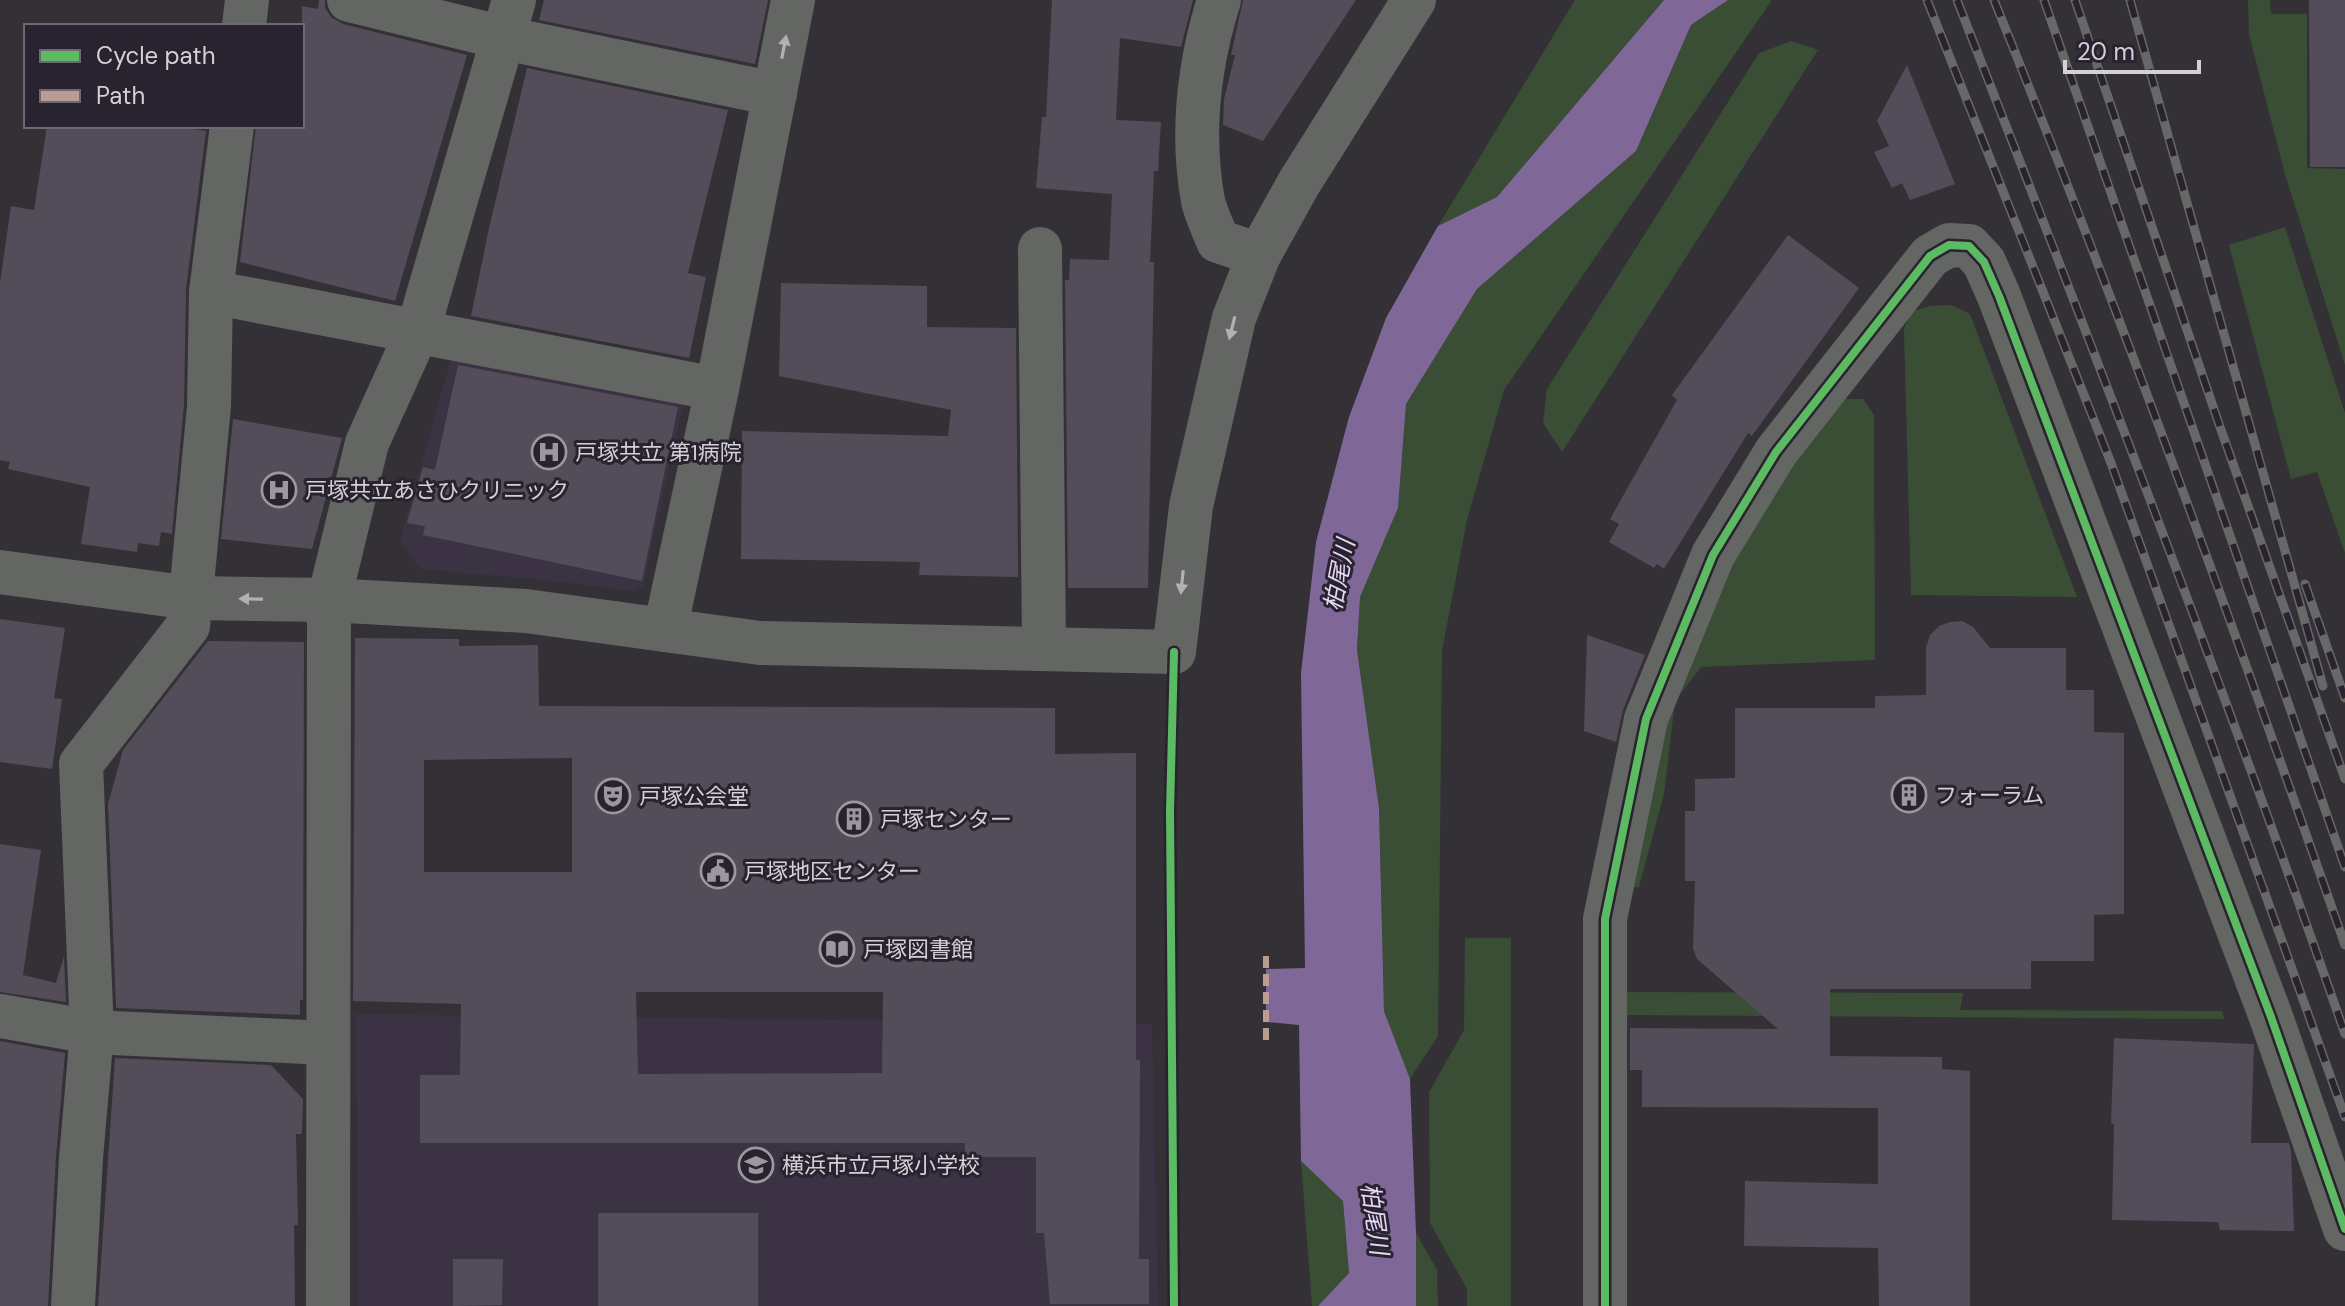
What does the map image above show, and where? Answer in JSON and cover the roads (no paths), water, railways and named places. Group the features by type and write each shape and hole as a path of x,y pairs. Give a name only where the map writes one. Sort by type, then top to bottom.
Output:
{"street":[{"path":"244,24 247,0"},
{"path":"349,0 509,19 775,94"},
{"path":"665,630 717,389 793,0"},
{"path":"1219,0 1209,32 1196,125 1203,203 1218,241 1259,255"},
{"path":"0,572 191,598 329,600 526,611 760,643 1174,652 1191,506 1234,318 1259,255 1299,183 1414,0"},
{"path":"328,1306 329,600 367,443 418,330 509,19"},
{"path":"73,1306 92,1032 81,764 188,626 209,406 211,292 232,128"},
{"path":"1605,1306 1605,919 1646,719 1713,555 1776,452 1930,256 1949,245 1969,246 1984,262 1999,296 2271,1017 2345,1229"},
{"path":"1040,249 1044,648"},
{"path":"211,292 717,389"},
{"path":"0,1016 92,1032 327,1043"}],"water":[{"name":"柏尾川","path":"1664,0 1728,0 1691,25 1636,151 1477,289 1406,404 1398,508 1360,597 1357,650 1379,808 1384,1011 1410,1079 1416,1306 1318,1306 1349,1273 1343,1201 1301,1161 1299,1025 1266,1022 1266,969 1305,968 1301,673 1316,542 1349,417 1386,318 1438,226 1497,197"}],"railway":[{"path":"1927,0 2111,463 2345,1117"},
{"path":"1957,0 2204,644 2345,1034"},
{"path":"1994,0 2175,470 2345,945"},
{"path":"2044,0 2345,867"},
{"path":"2075,0 2220,427 2345,779"},
{"path":"2130,0 2323,686"},
{"path":"2305,584 2345,698"}],"place":[{"name":"戸塚共立 第1病院","path":"549,452"},
{"name":"戸塚共立あさひクリニック","path":"279,490"},
{"name":"フォーラム","path":"1909,795"},
{"name":"戸塚公会堂","path":"613,796"},
{"name":"戸塚センター","path":"854,819"},
{"name":"戸塚地区センター","path":"718,871"},
{"name":"戸塚図書館","path":"837,949"},
{"name":"横浜市立戸塚小学校","path":"756,1165"}]}
